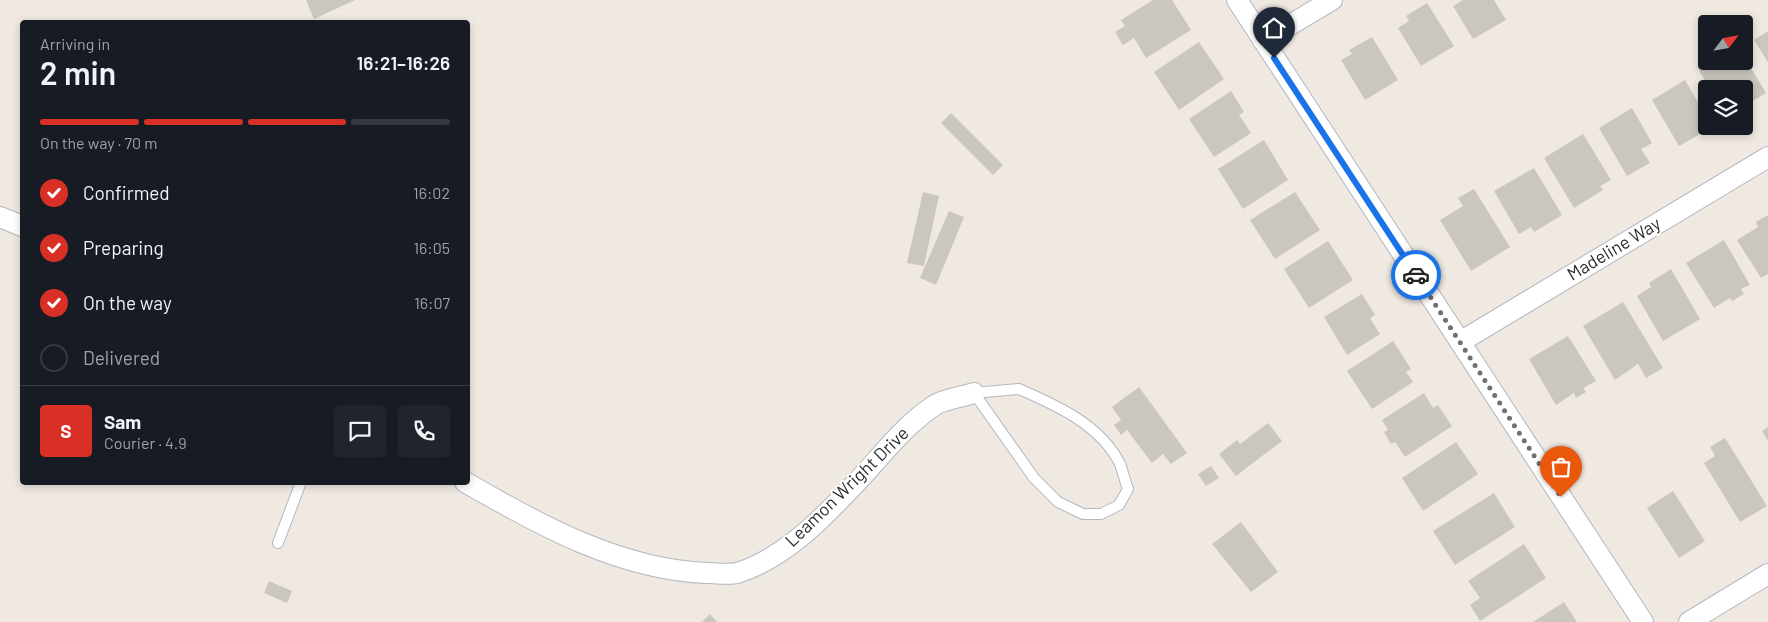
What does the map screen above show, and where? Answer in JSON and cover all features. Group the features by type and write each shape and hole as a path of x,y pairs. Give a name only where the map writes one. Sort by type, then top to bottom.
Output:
{"street":[{"path":"1237,0 1643,622"},
{"path":"1264,41 1332,0"},
{"name":"Madeline Way","path":"1460,342 1768,157"},
{"path":"0,216 20,225"},
{"name":"Leamon Wright Drive","path":"470,485 556,532 615,555 684,572 735,574 765,562 795,539 842,497 908,428 936,405 974,393"},
{"path":"1689,622 1768,574"}],"lane":[{"path":"1019,389 1047,402 1095,431 1119,463 1128,490 1119,506 1101,514 1083,514 1058,502 1034,478 974,393 1019,389"},
{"path":"278,543 301,485"}],"building":[{"path":"306,0 355,0 314,19"},
{"path":"1153,0 1172,0 1191,30 1146,58 1134,38 1123,45 1115,32 1125,26 1121,20"},
{"path":"1463,0 1494,0 1506,20 1473,39 1453,6"},
{"path":"1427,3 1454,46 1421,66 1398,28 1409,21 1406,16"},
{"path":"1768,31 1768,62 1754,40"},
{"path":"1372,37 1398,80 1365,100 1341,60 1352,54 1349,50"},
{"path":"1199,42 1224,79 1179,110 1154,72"},
{"path":"1699,70 1752,70 1766,93 1753,101 1753,80 1705,80"},
{"path":"1685,80 1698,102 1698,135 1679,146 1652,100"},
{"path":"1231,91 1244,112 1239,115 1251,133 1214,157 1189,119"},
{"path":"1632,108 1652,143 1641,149 1650,163 1627,176 1599,128"},
{"path":"951,113 1003,165 993,175 941,123"},
{"path":"1583,134 1611,180 1600,186 1603,190 1574,208 1544,158"},
{"path":"1264,140 1288,180 1243,209 1218,169"},
{"path":"1534,168 1562,215 1534,232 1531,227 1519,234 1494,191"},
{"path":"1474,189 1510,247 1471,271 1440,220 1463,206 1458,198"},
{"path":"923,192 939,196 924,266 907,263"},
{"path":"1295,192 1320,230 1275,259 1250,220"},
{"path":"949,211 964,217 936,285 920,278"},
{"path":"1768,215 1768,274 1761,278 1737,240 1758,227 1756,222"},
{"path":"1724,240 1750,285 1741,289 1744,294 1732,301 1730,298 1714,308 1686,263"},
{"path":"1328,241 1353,280 1309,308 1284,269"},
{"path":"1671,269 1700,319 1663,341 1637,296 1651,287 1649,283"},
{"path":"1362,294 1375,315 1370,318 1380,334 1347,355 1324,317"},
{"path":"1623,302 1663,368 1646,378 1638,364 1615,380 1583,326"},
{"path":"1568,336 1596,381 1583,388 1586,392 1576,398 1574,393 1556,405 1529,359"},
{"path":"1393,341 1411,369 1406,372 1413,382 1372,409 1347,371"},
{"path":"1139,387 1187,453 1171,464 1163,454 1152,463 1127,430 1121,435 1114,425 1121,420 1112,407"},
{"path":"1424,393 1433,408 1438,405 1452,426 1405,457 1395,442 1391,444 1384,432 1388,430 1382,420"},
{"path":"1268,423 1282,441 1236,476 1219,454 1237,440 1240,444"},
{"path":"1768,427 1768,441 1762,431"},
{"path":"1725,438 1767,506 1740,522 1704,463 1715,456 1710,447"},
{"path":"1456,442 1478,474 1423,511 1402,478"},
{"path":"1211,466 1219,478 1206,486 1198,474"},
{"path":"1673,491 1705,541 1679,558 1647,508"},
{"path":"1494,493 1515,527 1455,565 1433,531"},
{"path":"1241,522 1278,572 1251,592 1212,544"},
{"path":"1524,544 1546,578 1480,621 1470,605 1480,598 1468,581"},
{"path":"269,581 292,591 287,603 264,593"},
{"path":"1564,602 1577,622 1533,622"},
{"path":"710,614 717,622 702,622"}],"way so far":[{"path":"1416,275 1498,404 1561,497"}],"route":[{"path":"1274,58 1416,275"}]}
